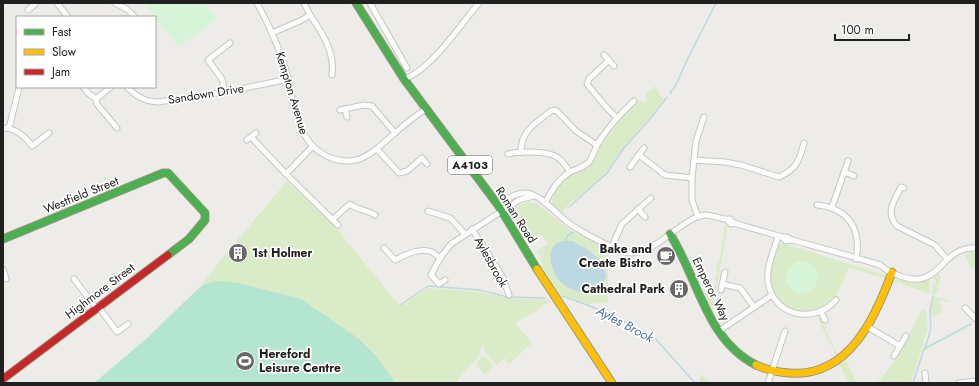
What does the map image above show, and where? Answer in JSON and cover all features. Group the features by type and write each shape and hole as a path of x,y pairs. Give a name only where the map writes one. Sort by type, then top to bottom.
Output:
{"street":[{"path":"28,10 36,3"},
{"path":"57,3 67,16"},
{"path":"115,3 128,10 134,16"},
{"name":"Kempton Avenue","path":"257,3 272,33 289,79 301,129 312,147 325,155 344,161 364,157 377,149 395,132 426,108"},
{"path":"304,3 327,41 333,65 332,76"},
{"path":"370,3 407,68"},
{"path":"404,79 413,75 437,54 478,3"},
{"name":"Roman Road","path":"359,4 404,79 498,205 551,291 612,383"},
{"path":"272,33 310,15"},
{"path":"225,92 222,79 208,60 230,43"},
{"path":"604,54 614,66"},
{"path":"609,60 589,79 587,84 616,118"},
{"name":"Sandown Drive","path":"128,88 140,99 158,102 225,92 289,79"},
{"path":"19,88 6,128 16,130 24,136 32,146 49,133"},
{"path":"84,88 96,99 97,104 117,128"},
{"path":"96,99 110,88"},
{"path":"545,203 561,178 586,165 593,155 597,145 616,118 634,100"},
{"path":"347,117 342,110 364,105 372,106 395,132"},
{"path":"521,152 521,141 527,130 554,110 558,112 576,131 597,145"},
{"path":"698,216 692,200 692,178 696,141 704,117"},
{"path":"256,133 249,139 338,225"},
{"path":"694,160 725,162 741,165 779,177 794,168 803,154 804,143"},
{"path":"286,174 312,147"},
{"path":"630,167 644,148"},
{"path":"377,149 399,173 407,171 422,158 427,164"},
{"path":"508,154 521,152 555,156 561,160 570,172"},
{"path":"639,155 665,175 692,178"},
{"path":"832,207 848,161"},
{"name":"Westfield Street","path":"3,238 163,172 168,173 205,213 206,217"},
{"path":"845,172 854,176"},
{"path":"904,188 901,187 891,207 890,215 893,222 897,226 935,245 947,259"},
{"path":"498,205 520,194 534,196 574,226 626,252 641,252 698,216 713,215 727,220 732,220 734,223 786,240 792,240 856,258 875,265 879,269 912,279 929,275 961,249 976,248"},
{"name":"Aylesbrook","path":"445,280 439,284 431,275 440,258 451,244 519,200 534,196"},
{"path":"612,246 622,224 651,198"},
{"path":"332,219 350,204 358,210 369,211 375,215"},
{"path":"817,205 832,207 849,220 856,231 858,244 856,258"},
{"path":"638,209 645,217"},
{"name":"Aylesbrook","path":"428,211 450,218 465,234"},
{"name":"Highmore Street","path":"3,379 189,239 206,217"},
{"name":"Aylesbrook","path":"472,229 502,276 509,295"},
{"name":"Emperor Way","path":"670,234 679,248 708,314 732,348 752,364 785,374 799,374 825,368 850,350 868,327 882,300 889,271"},
{"path":"780,237 768,274 768,280 772,295 782,307 793,312 809,315 822,312 836,300"},
{"path":"384,248 394,260 422,251 432,252 440,258"},
{"path":"3,269 6,279"},
{"path":"721,290 725,272"},
{"path":"74,279 117,332 128,324"},
{"path":"722,284 740,288 754,307"},
{"path":"719,331 772,295"},
{"path":"965,308 976,319"},
{"path":"972,315 976,310"},
{"path":"822,312 825,320"},
{"path":"868,327 900,346"},
{"path":"768,383 785,331"},
{"path":"894,356 906,336"},
{"path":"925,373 926,383"},
{"path":"959,383 976,381"}],"green space":[{"path":"144,3 204,3 217,19 179,47 156,18 156,16 154,16"},
{"path":"656,86 660,96 664,98 624,147 606,172 594,184 569,204 562,213 552,202 554,194 559,186 572,175 591,165 595,160 601,146 615,126 638,103 637,102 641,101 644,103 647,100 646,95 648,92"},
{"path":"287,181 335,227 400,306 429,288 479,292 506,298 550,300 538,310 515,323 532,343 509,364 505,358 496,365 484,350 484,343 479,351 479,356 455,383 396,383 377,357 238,283 224,282 201,286"},
{"path":"528,202 536,203 570,230 610,250 608,258 608,302 590,304 559,296 546,275 540,259 541,258 536,251 548,244 541,234 531,240 513,213 517,206","holes":["573,241 587,249 603,262 563,285 553,271 550,257 553,247 560,242"]},
{"path":"725,225 727,226 727,231 712,313 703,295 708,293 706,289 717,284 715,277 718,275 716,268 717,263 719,263"},
{"path":"782,243 885,275 886,279 879,277 879,275 876,276 848,268 835,298 834,297 826,305 807,311 789,307 781,301 775,293 771,282 773,263 779,245"},
{"path":"971,252 976,253 976,268 971,268 964,254"},
{"path":"799,261 805,261 814,265 818,277 814,289 805,293 799,293 790,289 786,280 786,274 790,265"},
{"path":"939,273 941,277 936,295 931,294 933,286 931,279 934,285 936,284 934,277"},
{"path":"895,279 914,283 929,280 929,293 903,285 903,283 893,282"},
{"path":"224,281 238,283 301,299 359,339 377,357 396,383 94,383 146,339 201,286 212,282"},
{"path":"934,296 950,301 946,302 941,300 939,302 941,312 936,316 932,316 931,310"},
{"path":"922,309 926,311 928,328 911,383 877,383 897,358"},
{"path":"818,316 820,317 838,356 836,357 833,348 820,324"},
{"path":"482,356 486,357 494,366 485,375 476,365"},
{"path":"845,359 857,383 848,383 839,363"},
{"path":"701,374 712,383 699,383"}],"water":[{"path":"573,241 587,249 603,262 606,276 597,294 580,292 564,285 553,270 550,256 551,250 560,242"}],"waterway":[{"path":"670,93 676,85 716,3"},
{"path":"569,207 607,173 624,148 667,97"},
{"path":"565,242 568,235 574,232"},
{"name":"Ayles Brook","path":"400,305 428,286 480,290 507,297 545,298"},
{"name":"Ayles Brook","path":"562,296 593,307 653,336 695,383"},
{"path":"925,349 931,328 930,311 933,296"},
{"name":"Ayles Brook","path":"913,383 924,349 971,324"}],"traffic: fast":[{"path":"356,3 404,79 498,205 537,269"},
{"path":"3,239 163,173 168,173 205,213 205,220 189,239 168,255"},
{"path":"670,234 680,251 714,324 725,340 739,354 756,365"}],"traffic: slow":[{"path":"537,269 612,383"},
{"path":"756,365 780,372 810,372 828,366 843,356 856,342 867,326 877,308 892,272"}],"traffic: jam":[{"path":"3,379 168,255"}],"place":[{"name":"1st Holmer","path":"238,253"},
{"name":"Bake and Create Bistro","path":"666,256"},
{"name":"Cathedral Park","path":"679,289"},
{"name":"Hereford Leisure Centre","path":"245,361"}]}
